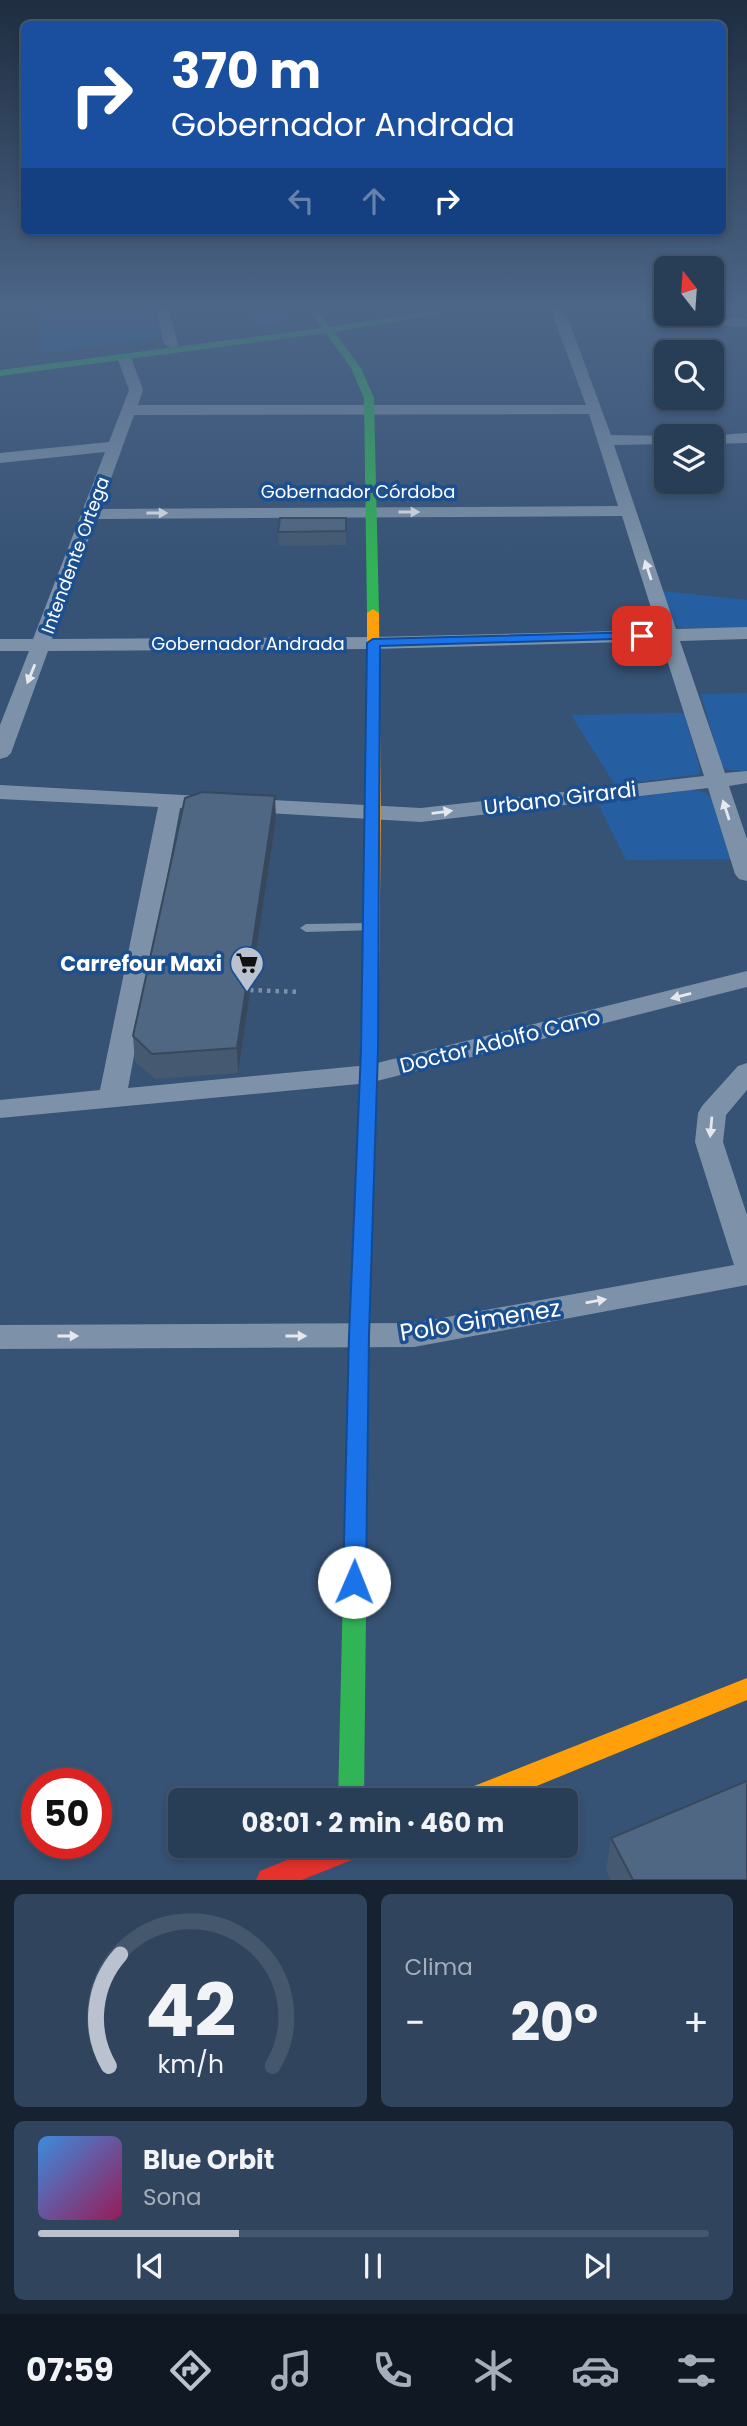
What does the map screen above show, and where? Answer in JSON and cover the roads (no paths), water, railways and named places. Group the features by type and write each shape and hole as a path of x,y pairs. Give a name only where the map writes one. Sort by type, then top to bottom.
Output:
{"main road":[{"path":"351,1788 359,1336 372,927 373,643 369,393"},
{"path":"500,1788 747,1689"},
{"path":"269,1880 341,1858"}],"street":[{"name":"Intendente Ortega","path":"0,753 43,645 88,513 135,393"},
{"path":"588,393 747,874"},
{"path":"130,410 594,409"},
{"path":"724,439 747,438"},
{"path":"604,440 654,439"},
{"path":"0,458 114,446"},
{"name":"Gobernador Córdoba","path":"88,513 628,511"},
{"name":"Gobernador Andrada","path":"0,645 373,643 747,634"},
{"name":"Urbano Girardi","path":"0,792 421,815 747,777"},
{"path":"112,1098 170,802"},
{"name":"Doctor Adolfo Cano","path":"0,1109 369,1074 747,979"},
{"path":"747,1072 712,1113 709,1142 747,1261"},
{"name":"Polo Gimenez","path":"0,1337 414,1335 747,1273"}],"lane":[{"path":"306,928 372,927"}],"place":[{"name":"Carrefour Maxi","path":"247,993"}]}
